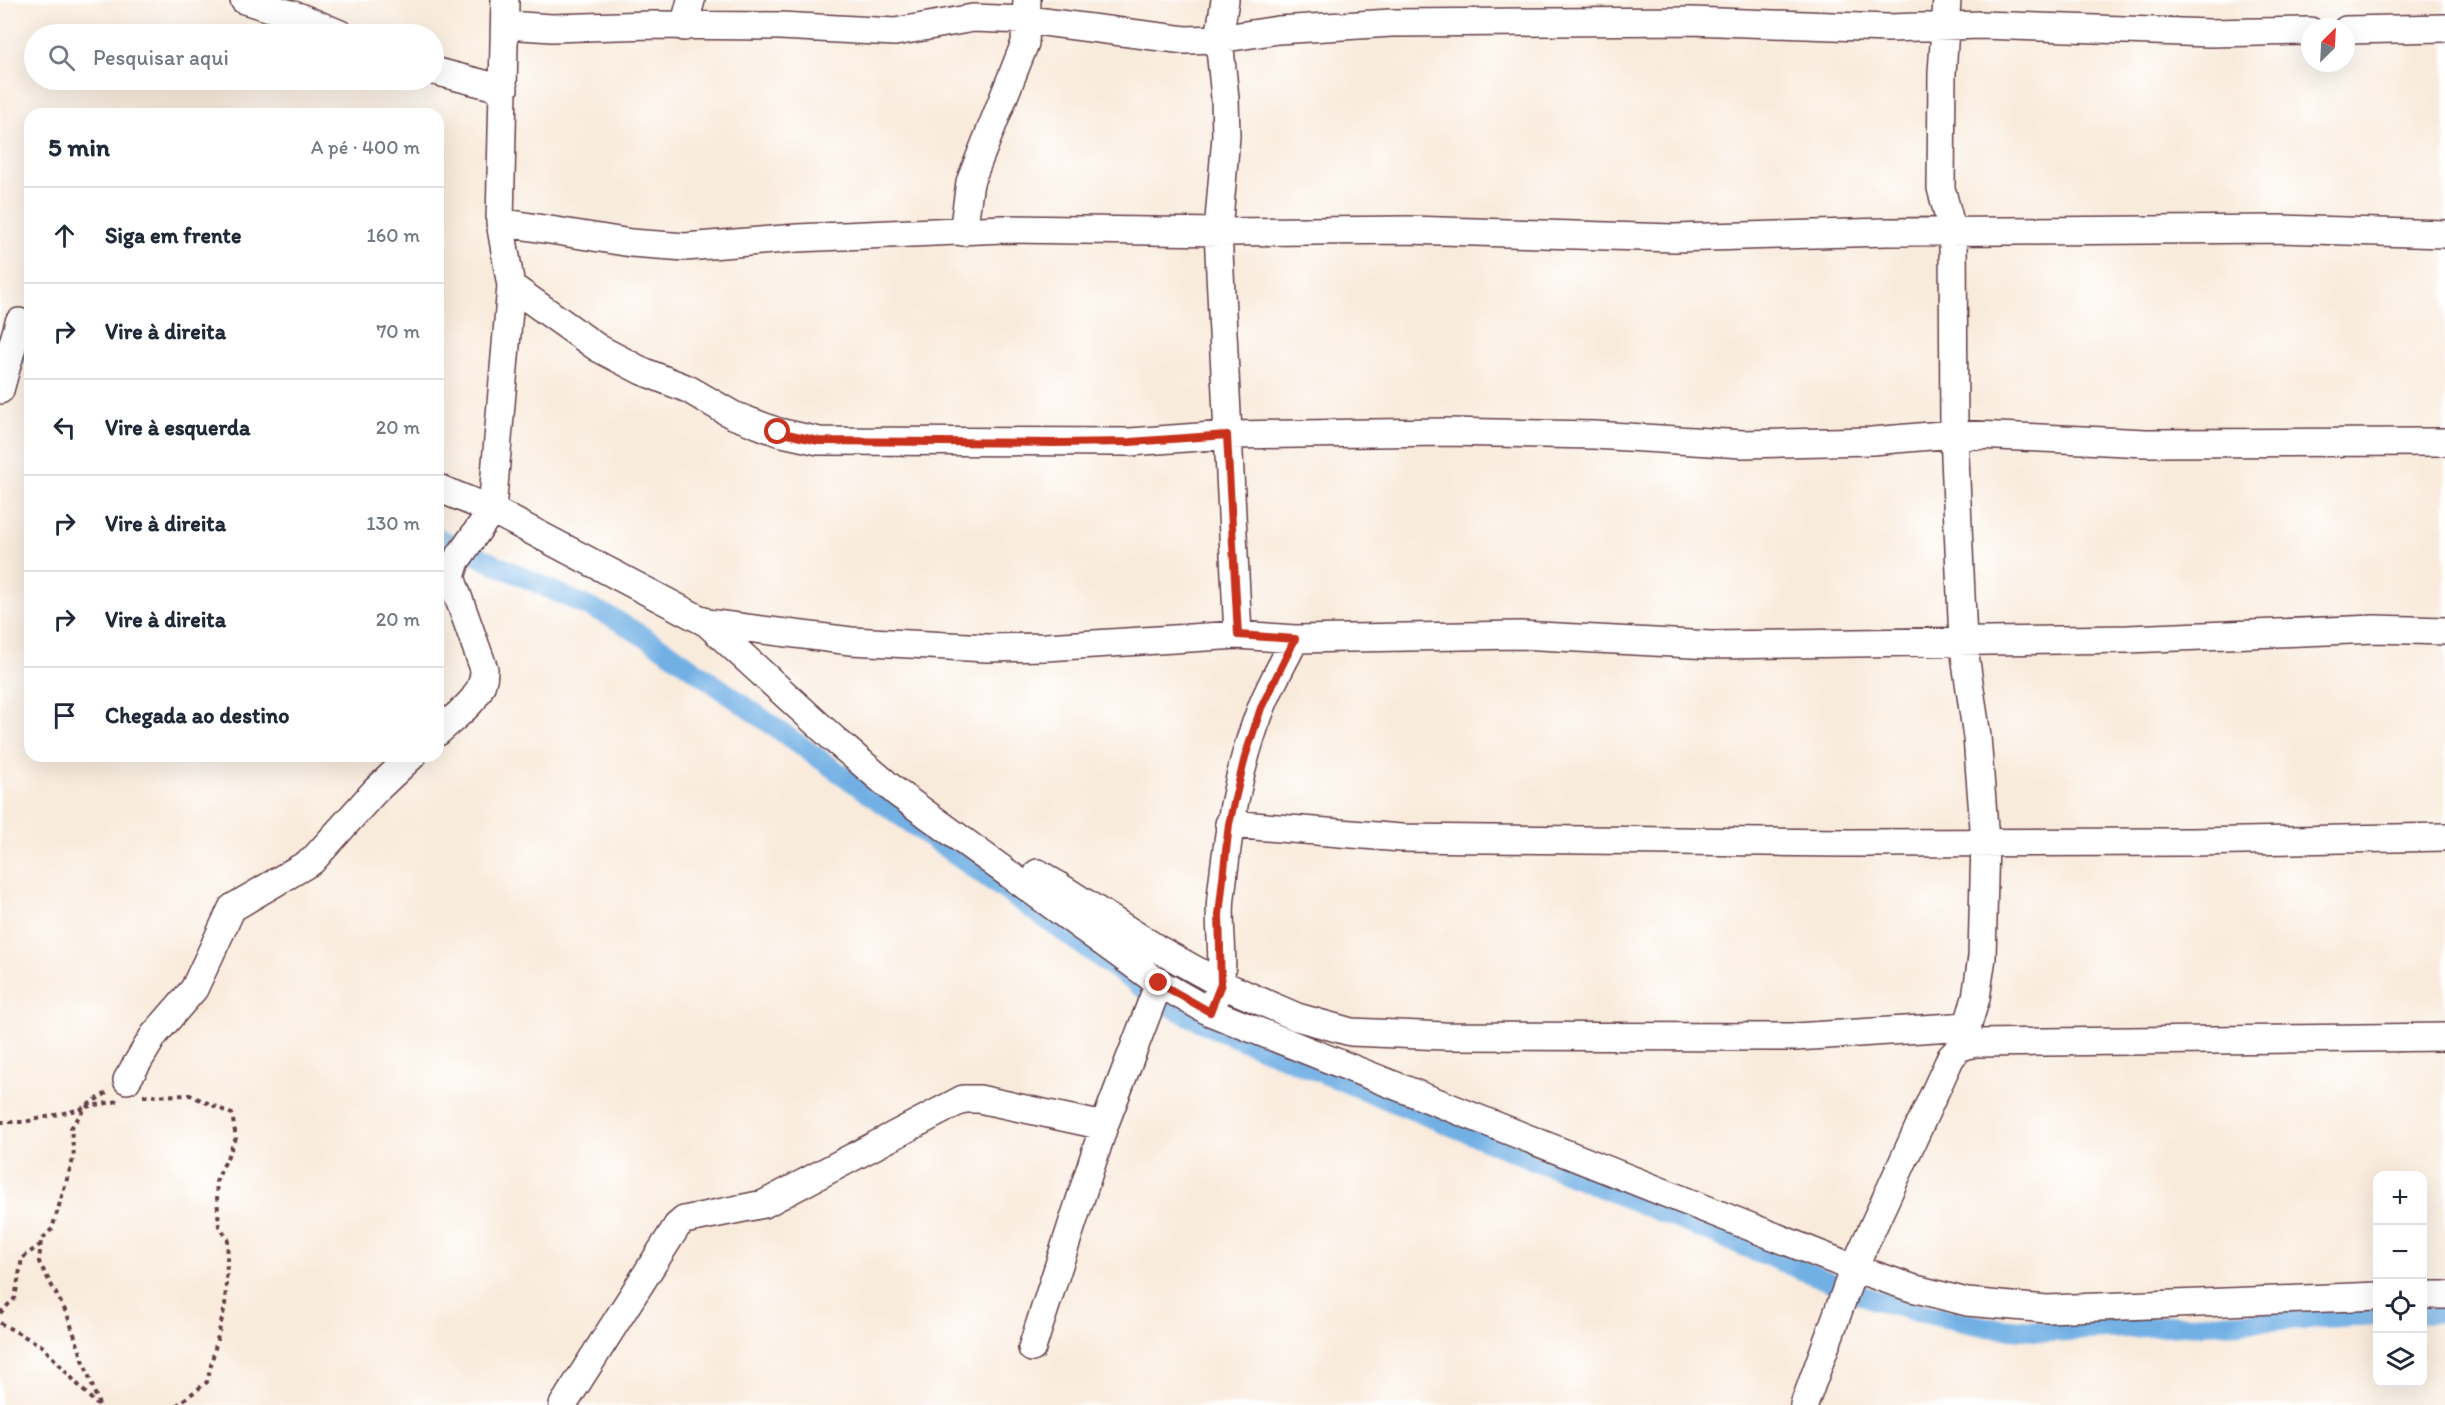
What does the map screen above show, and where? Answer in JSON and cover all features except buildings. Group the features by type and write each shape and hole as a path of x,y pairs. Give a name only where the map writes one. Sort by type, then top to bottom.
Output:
{"street":[{"path":"244,0 316,24"},
{"path":"684,27 691,0"},
{"path":"1225,0 1219,39 1226,136 1218,232 1238,635"},
{"path":"1804,1405 1854,1268 1951,1058 1964,1037 1982,957 1985,842 1977,737 1963,641 1954,434 1953,233 1941,188 1947,0"},
{"path":"963,232 970,182 1025,43 1027,10"},
{"path":"444,726 475,698 484,681 484,669 451,577 456,561 492,510 511,286 501,222 500,174 506,13 552,28 651,25 780,26 895,32 1027,10 1185,40 1219,39 1278,30 1391,23 1691,21 1799,26 1945,28 1981,25 2210,33 2301,31"},
{"path":"2355,30 2445,28"},
{"path":"444,74 504,89"},
{"path":"501,222 631,243 685,247 797,238 1003,229 1218,232 1408,230 1674,238 1887,232 2278,229 2445,234"},
{"path":"511,286 598,348 642,371 688,389 733,416 778,432 819,441 1130,442 1227,435 1446,432 1594,435 1743,444 1872,441 1954,434 2146,443 2445,442"},
{"path":"0,390 16,321"},
{"path":"444,490 492,510 707,623 834,740 896,792 1159,983 1210,1012 1854,1268 1912,1288 1967,1302 2037,1309 2373,1296"},
{"path":"707,623 851,641 987,648 1046,647 1238,635 1295,639 1520,635 1711,645 2128,639 2375,629 2445,631"},
{"path":"1210,1012 1221,984 1219,915 1229,824 1245,757 1261,708 1295,639"},
{"path":"127,1093 154,1035 194,989 232,908 312,861 375,791 406,762"},
{"path":"896,792 952,815 1087,906 1221,984 1324,1027 1379,1034 1964,1037 1975,1043 2445,1037"},
{"path":"1229,824 1401,838 1836,843 2192,842 2445,837"},
{"path":"1032,1348 1104,1126 1159,983"},
{"path":"563,1405 677,1226 684,1220 764,1204 963,1099 978,1099 1104,1126"},
{"path":"2427,1295 2445,1294"}],"path":[{"path":"98,1405 66,1314 39,1262 41,1240 52,1229 74,1156 71,1128 86,1107 127,1093"},
{"path":"0,1122 24,1122 86,1107 127,1093 190,1095 232,1114 236,1138 216,1182 219,1226 228,1239 222,1317 207,1382 177,1405"},
{"path":"0,1313 15,1298 22,1258 41,1244"},
{"path":"0,1323 42,1346 98,1405"}],"waterway":[{"path":"0,343 24,353"},
{"path":"444,541 613,618 669,652 1165,1004 1217,1030 1872,1299 1987,1327 2049,1332 2373,1315"},
{"path":"2427,1313 2445,1312"}],"route":[{"path":"778,432 819,441 1054,443 1130,442 1227,435 1238,635 1295,639 1261,708 1245,757 1229,824 1219,915 1221,984 1210,1012 1159,983"}]}
